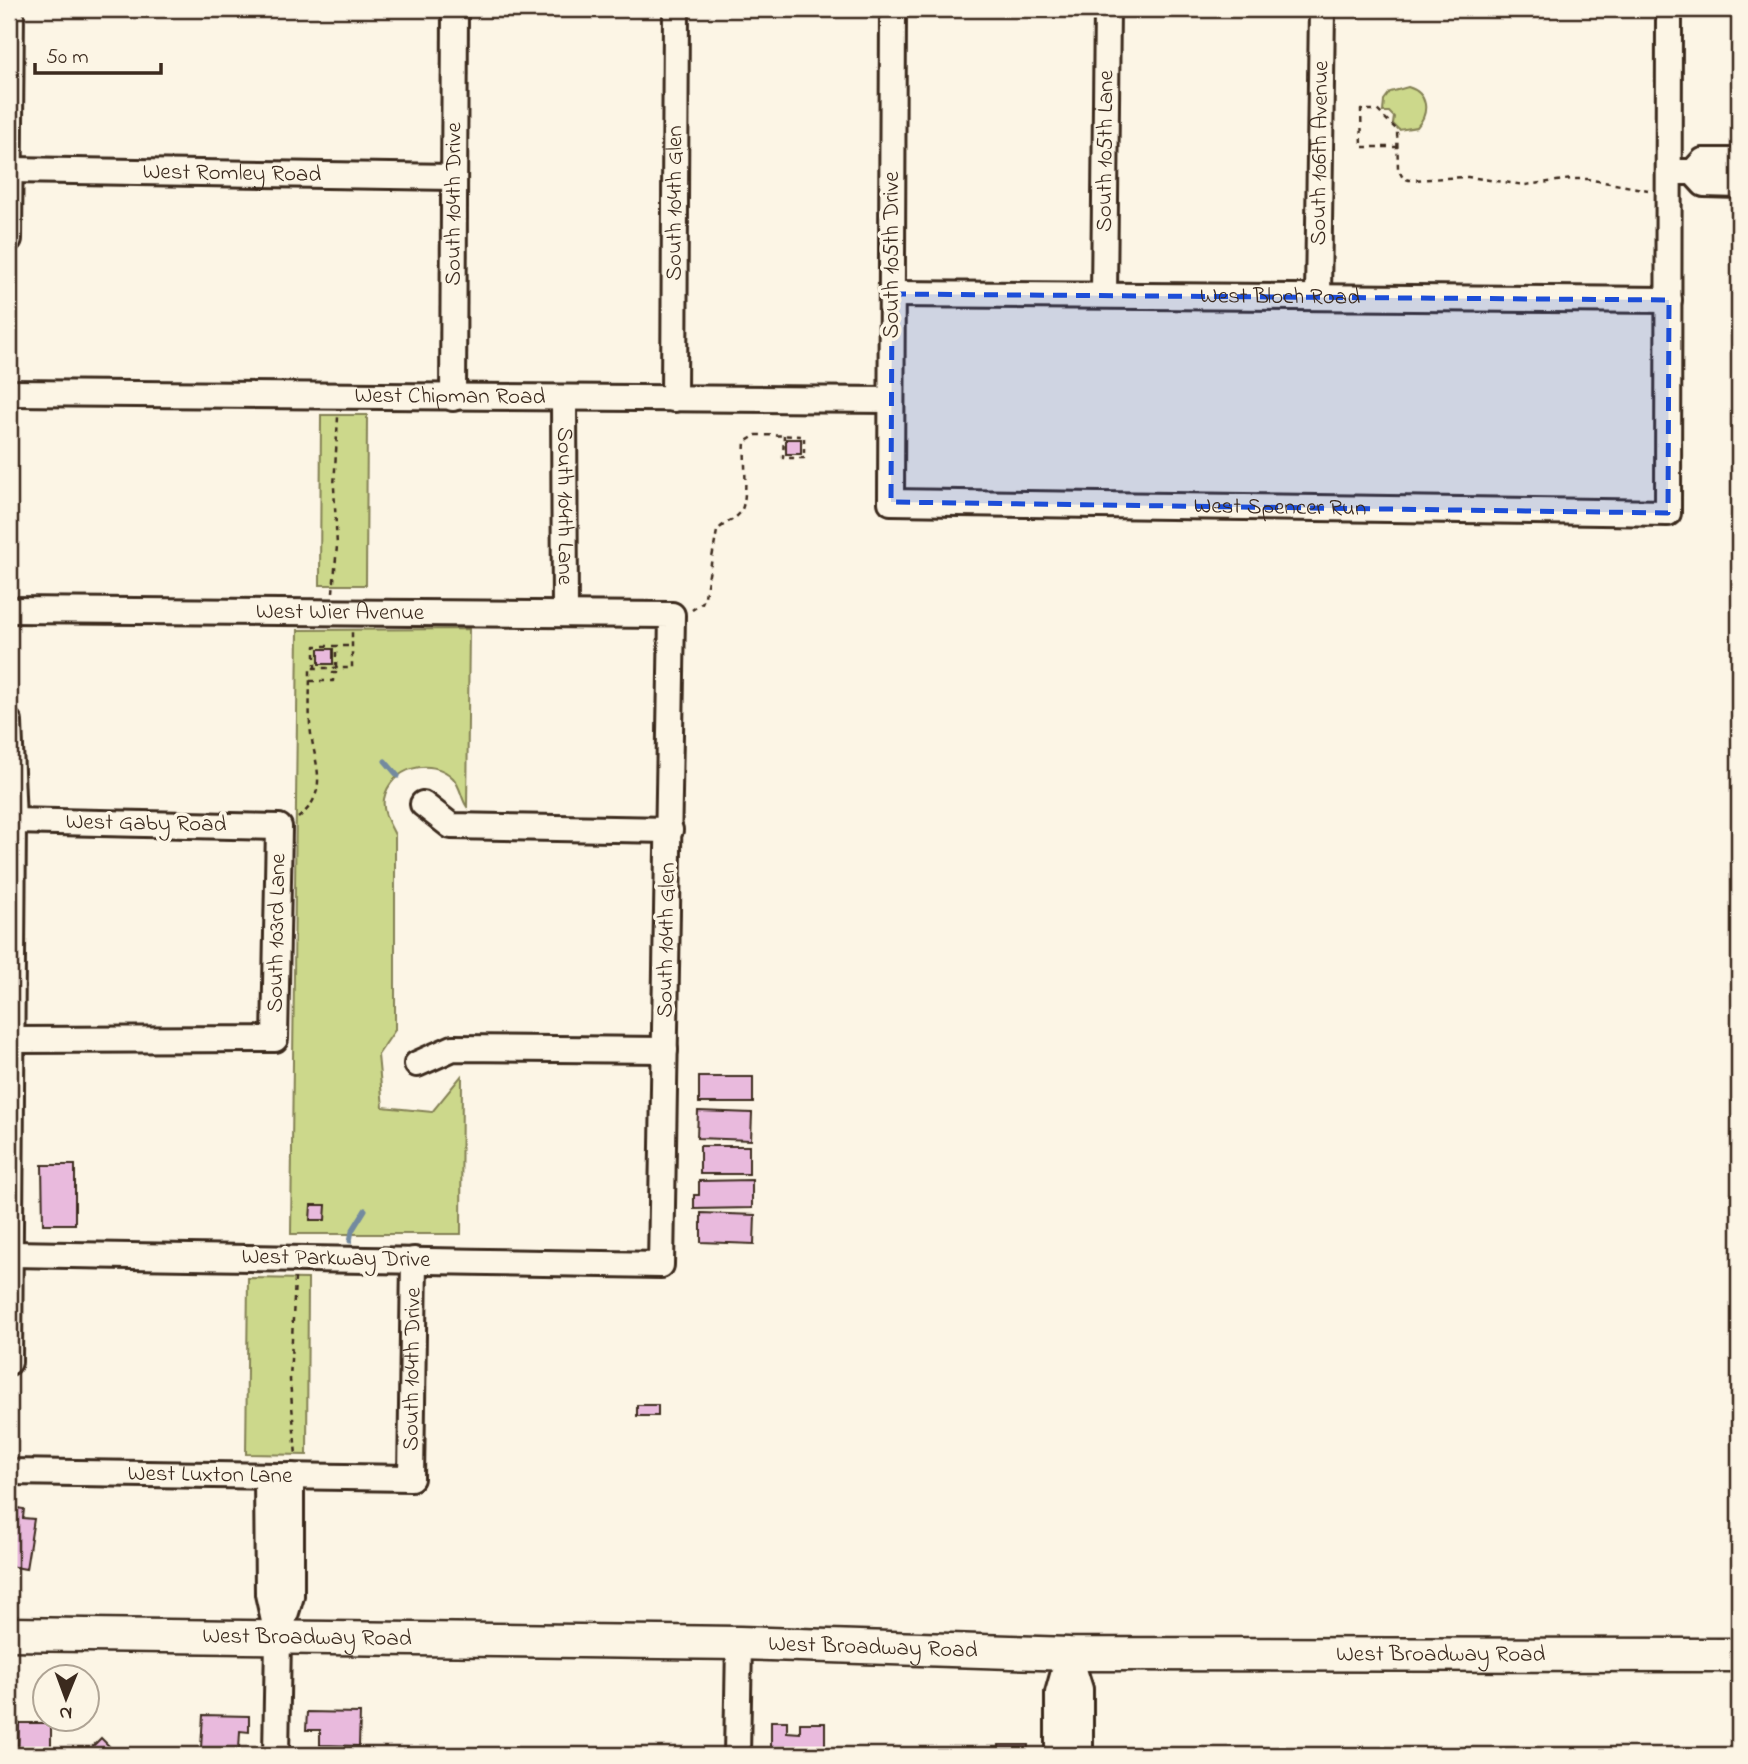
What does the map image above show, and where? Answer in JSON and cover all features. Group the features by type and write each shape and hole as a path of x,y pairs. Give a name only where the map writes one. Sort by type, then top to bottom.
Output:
{"main road":[{"name":"West Broadway Road","path":"9,1634 739,1643 1069,1654 1739,1656"}],"street":[{"path":"9,239 11,9"},
{"name":"South 104th Drive","path":"453,398 455,9"},
{"name":"South 104th Glen","path":"674,399 676,9"},
{"name":"South 105th Drive","path":"891,502 893,9"},
{"name":"South 105th Lane","path":"1104,295 1107,9"},
{"name":"South 106th Avenue","path":"1318,297 1322,9"},
{"path":"1669,9 1677,179 1669,300"},
{"path":"1677,179 1703,160 1739,161"},
{"name":"West Romley Road","path":"10,170 454,177"},
{"path":"1677,179 1704,184 1739,185"},
{"name":"West Bloch Road","path":"892,294 1669,300"},
{"name":"West Spencer Run","path":"891,502 1668,513 1669,300"},
{"name":"West Chipman Road","path":"9,393 891,400"},
{"name":"South 104th Lane","path":"564,398 565,614"},
{"name":"West Wier Avenue","path":"9,610 672,615"},
{"name":"South 104th Glen","path":"661,1265 672,615"},
{"path":"9,722 13,821 10,928 9,1362"},
{"path":"424,804 451,826 670,830"},
{"name":"West Gaby Road","path":"13,821 279,827"},
{"name":"South 103rd Lane","path":"10,1040 275,1039 279,827"},
{"path":"417,1064 453,1048 664,1050"},
{"name":"West Parkway Drive","path":"10,1254 661,1265"},
{"name":"South 104th Drive","path":"411,1478 414,1261"},
{"name":"West Luxton Lane","path":"9,1472 411,1478"},
{"path":"276,1755 278,1639 268,1594 291,1476"},
{"path":"737,1755 739,1643"},
{"path":"1058,1755 1058,1693 1069,1654"},
{"path":"1069,1654 1080,1689 1080,1755"}],"path":[{"path":"1398,147 1362,147 1361,110 1377,110 1397,130 1400,174 1409,180 1468,177 1525,185 1572,179 1677,179"},
{"path":"279,827 292,822 309,807 318,785 310,723 310,668 352,668 352,646 333,569 337,546 334,487 338,451 338,396"},
{"path":"672,615 684,614 702,603 708,587 717,531 742,510 746,442 756,435 783,435 804,436 804,458 783,458 783,435"},
{"path":"315,668 315,646 352,646"},
{"path":"310,681 333,681 333,673 336,673 336,646"},
{"path":"291,1476 314,1461 296,1461 296,1432 290,1380 294,1329 294,1259"}],"highlighted area":[{"path":"892,294 1669,300 1668,513 891,502"}],"green space":[{"path":"1408,87 1423,98 1424,115 1417,127 1399,130 1393,124 1394,117 1389,112 1383,112 1384,100 1390,92"},
{"path":"321,415 367,415 366,585 320,585"},
{"path":"469,629 467,807 453,778 434,768 423,767 403,773 388,788 384,799 385,813 395,835 395,1030 378,1055 383,1107 432,1112 462,1075 461,1234 291,1234 298,630"},
{"path":"248,1278 308,1279 307,1455 246,1454"}],"building":[{"path":"786,439 801,439 801,454 786,454"},
{"path":"319,649 333,649 333,664 319,664"},
{"path":"699,1077 753,1077 753,1103 699,1103"},
{"path":"698,1111 752,1113 751,1140 697,1138"},
{"path":"700,1146 749,1146 749,1174 700,1174"},
{"path":"42,1165 75,1165 75,1224 43,1224"},
{"path":"752,1180 752,1208 694,1209 694,1195 699,1195 699,1181"},
{"path":"311,1205 326,1205 325,1220 310,1220"},
{"path":"701,1213 755,1215 754,1244 701,1242"},
{"path":"637,1405 658,1405 658,1416 637,1416"},
{"path":"9,1507 24,1509 23,1518 34,1519 26,1569 9,1566"},
{"path":"307,1712 360,1713 359,1746 320,1745 320,1730 306,1730"},
{"path":"203,1715 249,1716 249,1732 240,1731 239,1750 201,1748"},
{"path":"771,1721 787,1721 787,1732 800,1733 800,1723 825,1723 825,1755 771,1755"},
{"path":"19,1723 32,1723 32,1732 51,1732 51,1755 18,1755"},
{"path":"101,1738 118,1755 84,1755"},
{"path":"999,1745 1028,1745 1028,1755 999,1755"},
{"path":"319,1750 353,1751 353,1755 319,1755"},
{"path":"961,1750 991,1750 991,1755 961,1755"}],"waterway":[{"path":"385,761 398,776"},
{"path":"350,1241 352,1231 365,1210"}]}
